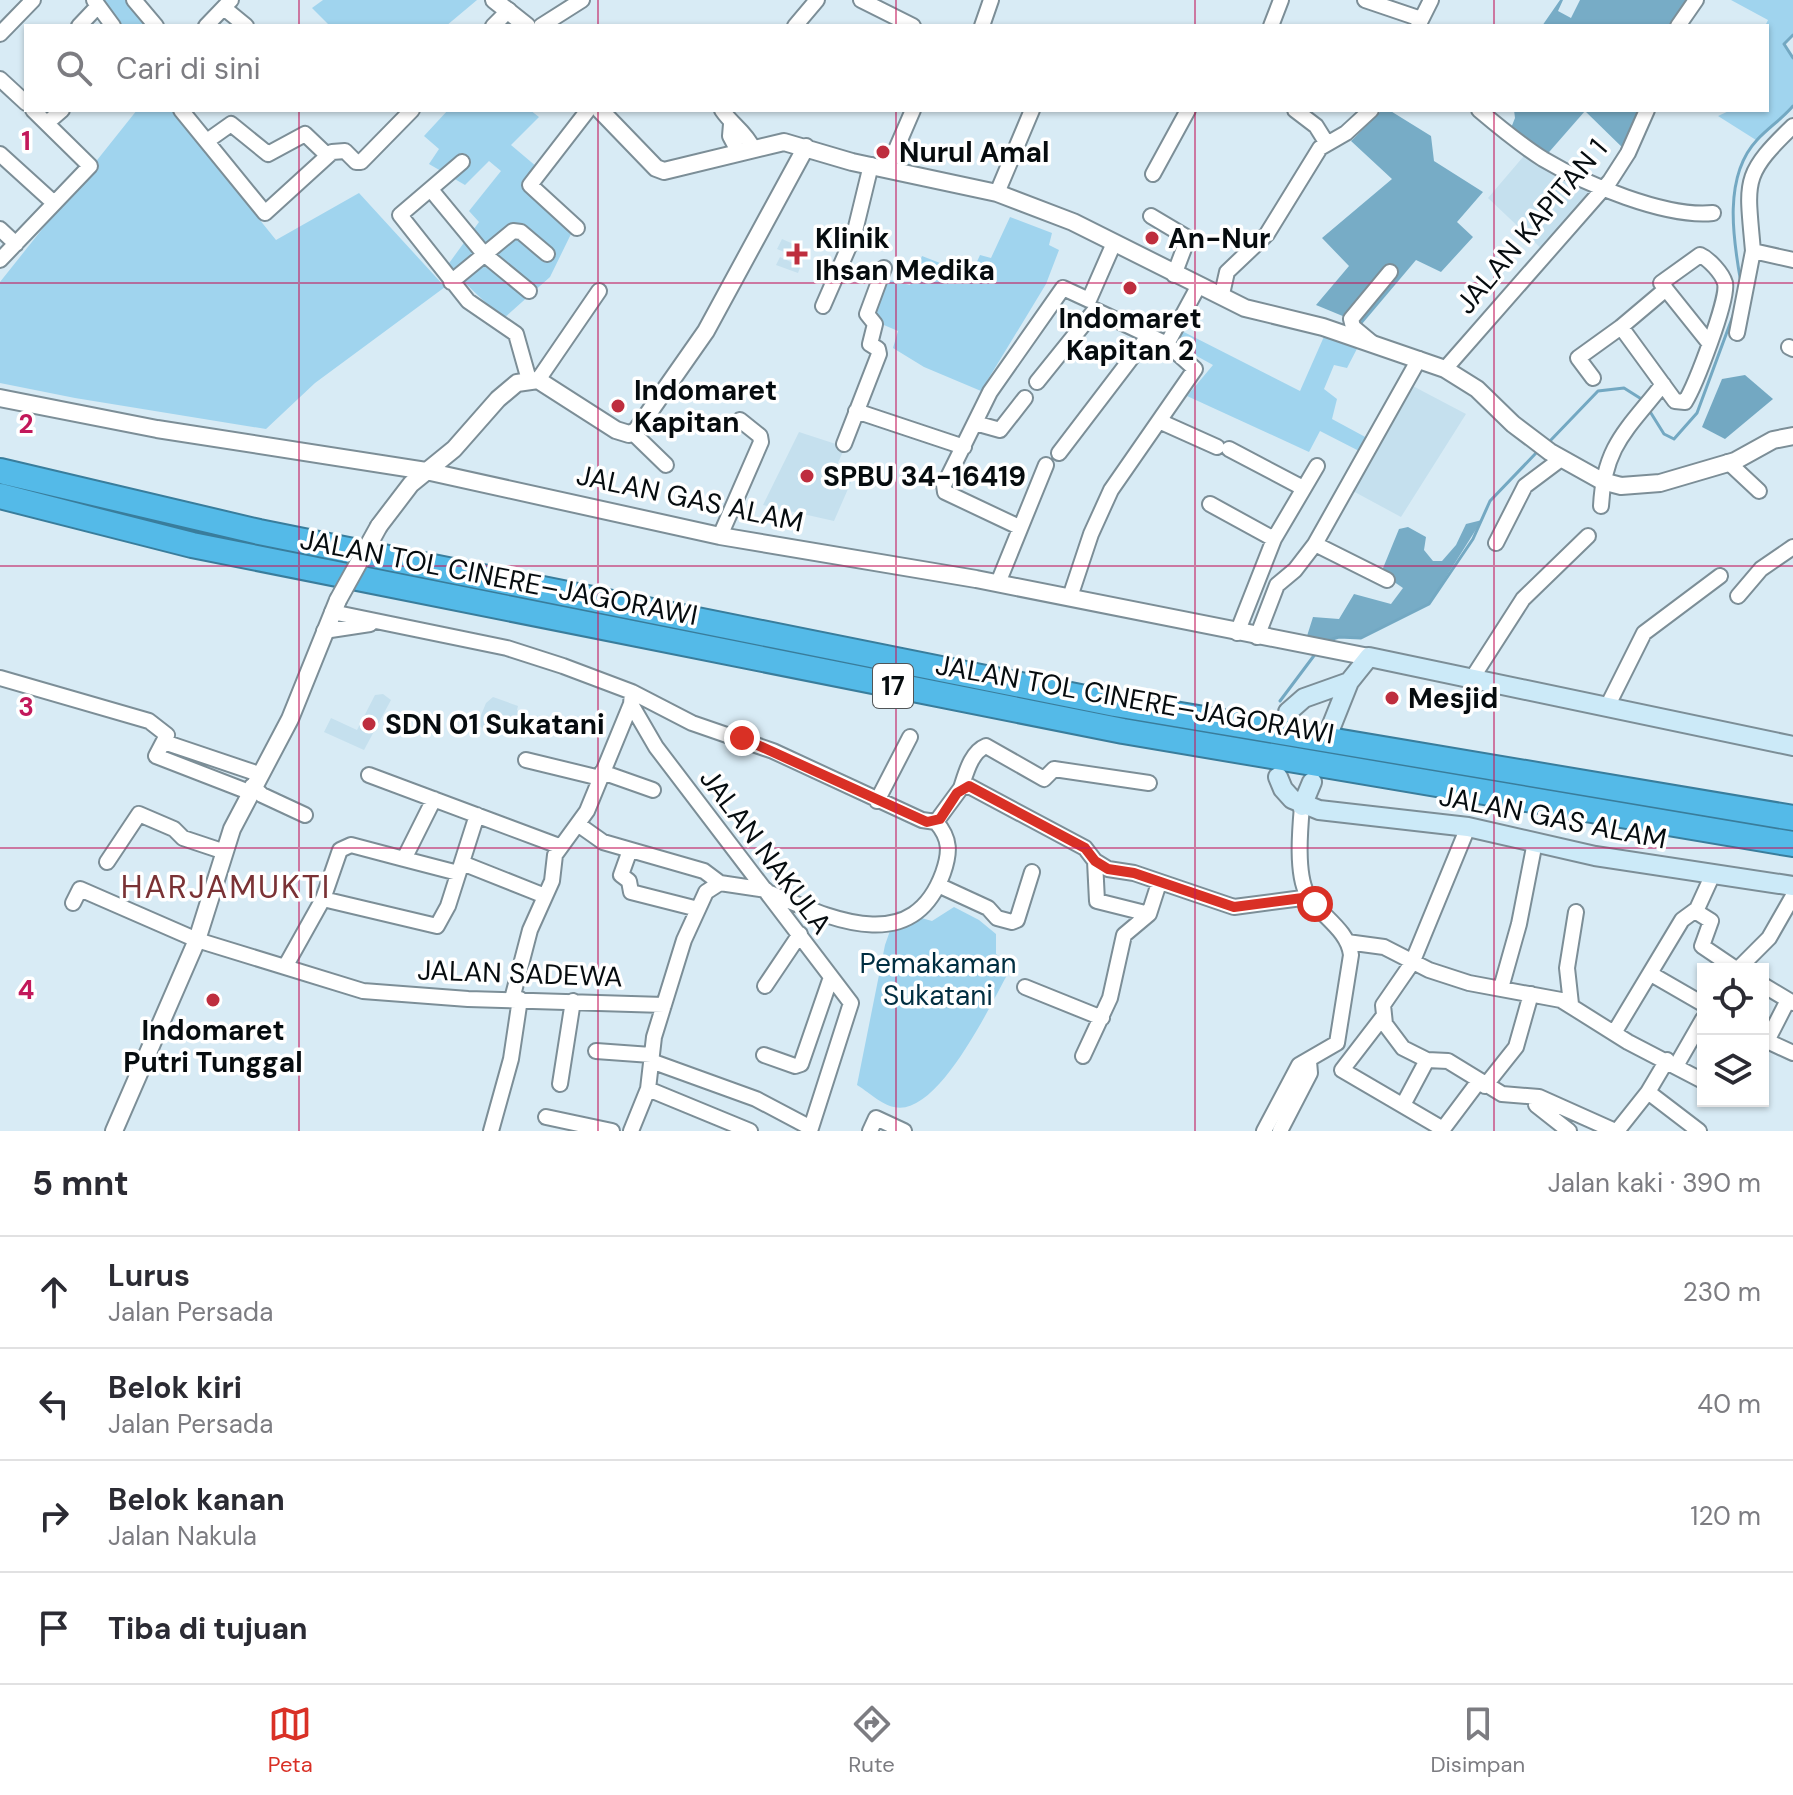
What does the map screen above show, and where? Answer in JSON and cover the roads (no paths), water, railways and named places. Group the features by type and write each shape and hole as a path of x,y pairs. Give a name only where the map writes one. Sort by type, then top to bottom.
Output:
{"highway":[{"name":"JALAN TOL CINERE–JAGORAWI","path":"0,471 274,535 1115,704 1793,818"},
{"name":"JALAN TOL CINERE–JAGORAWI","path":"0,496 207,548 1108,728 1793,844"}],"main road":[{"name":"JALAN GAS ALAM","path":"1369,657 1793,746"},
{"path":"1331,727 1349,682 1369,657"},
{"path":"1288,712 1304,698 1349,682"},
{"path":"1278,777 1286,794 1302,806 1312,782"},
{"name":"JALAN GAS ALAM","path":"1302,806 1468,827 1580,853 1793,886"}],"street":[{"path":"0,34 33,0"},
{"path":"154,0 139,6 154,24"},
{"path":"494,0 525,24"},
{"path":"544,24 582,0"},
{"path":"797,24 817,0"},
{"path":"861,0 888,7 910,24"},
{"path":"983,24 991,0"},
{"path":"1272,24 1281,0"},
{"path":"1365,0 1419,23 1431,0"},
{"path":"1679,24 1696,0"},
{"path":"80,24 96,3 112,24"},
{"path":"208,24 227,4 244,24"},
{"path":"495,24 509,10"},
{"path":"0,79 22,93"},
{"path":"0,260 90,166 35,112"},
{"path":"47,123 60,112"},
{"path":"183,112 265,213 327,155 343,150 356,162 361,162 410,112"},
{"path":"577,228 530,185 586,112"},
{"path":"602,112 660,170 677,170 784,142 997,193 1073,222 1245,308 1371,343 1445,369 1477,389 1533,441 1602,481 1645,487 1728,462 1773,440 1793,436"},
{"path":"723,112 731,124 745,132 746,151"},
{"path":"888,168 912,112"},
{"path":"997,193 1031,112"},
{"path":"1153,174 1187,112"},
{"path":"1298,112 1316,126 1326,142"},
{"path":"1222,294 1227,272 1267,234 1326,142 1346,133 1369,112"},
{"path":"1482,112 1543,159 1604,187 1679,213 1713,213"},
{"name":"JALAN KAPITAN 1","path":"1445,369 1554,248 1620,167 1646,112"},
{"path":"207,141 221,128 232,124 268,154 305,134 327,155"},
{"path":"1737,333 1753,251 1748,192 1750,176 1757,162 1793,126"},
{"path":"633,433 706,331 806,147"},
{"path":"0,154 54,203"},
{"path":"462,162 432,191 400,215 468,301 516,334 533,380 616,430 633,433 666,465"},
{"path":"823,306 854,235 871,165"},
{"path":"432,191 484,254 529,291"},
{"path":"1151,216 1188,238 1174,275"},
{"path":"0,229 16,244"},
{"path":"451,282 513,231 521,232 547,254"},
{"path":"1019,527 944,491 990,392 1063,288 1089,300 1114,243"},
{"path":"1753,251 1793,260"},
{"path":"1621,327 1677,403 1685,402 1709,343 1725,291 1723,278 1700,255 1661,283 1709,343"},
{"path":"844,444 879,352 870,344 875,324 867,314 884,268"},
{"path":"1371,343 1353,327 1351,319 1390,272"},
{"path":"1059,453 1158,340 1195,284"},
{"path":"1593,378 1578,358 1666,289"},
{"path":"114,1131 197,940 225,852 254,784 290,719 335,606 379,526 399,497 458,445 506,390 533,380 599,291"},
{"path":"1037,382 1095,310 1158,340 1192,364 1195,374 1111,490 1091,534 1070,597"},
{"path":"1257,637 1277,585 1295,570 1315,544 1419,359"},
{"path":"1601,506 1602,481 1610,453 1663,384"},
{"name":"JALAN GAS ALAM","path":"0,398 157,429 426,471 720,536 998,583 1369,657"},
{"path":"975,423 1000,430 1025,398"},
{"path":"856,411 964,447"},
{"path":"720,536 761,440 740,420"},
{"path":"1159,421 1223,448 1303,488"},
{"path":"1496,543 1525,486 1555,456"},
{"path":"1728,462 1759,491"},
{"path":"998,583 1046,465"},
{"path":"1237,633 1274,539 1317,466"},
{"path":"1210,504 1274,539"},
{"path":"1471,680 1523,599 1588,536"},
{"path":"1315,544 1387,580"},
{"path":"1738,596 1761,569 1793,547"},
{"path":"1607,707 1644,633 1720,576"},
{"name":"JALAN NAKULA","path":"335,606 382,623 522,652 681,718 773,751 877,801 927,822 936,822"},
{"name":"JALAN NAKULA","path":"324,631 382,623"},
{"path":"0,678 149,721 164,729 167,736 156,756 254,784"},
{"path":"491,1131 511,1059 525,945 545,896 559,846 579,825 631,698"},
{"name":"JALAN NAKULA","path":"631,698 693,798 768,891 830,980 851,1003 810,1129"},
{"path":"877,801 910,737"},
{"path":"164,742 254,784 262,795 305,815"},
{"path":"579,825 603,842 704,871 720,883 768,891 822,913 887,926 917,913 938,885 949,850 945,833 936,822 961,788 969,764 983,746 1044,779 1054,769 1149,783"},
{"path":"526,760 601,775 653,790"},
{"path":"369,775 559,846"},
{"path":"961,788 974,788 1038,821 1085,848 1095,861 1108,869 1247,908 1310,897"},
{"path":"404,859 434,799"},
{"path":"1264,1131 1299,1065 1333,1047 1339,1036 1351,955 1347,942 1306,891 1299,846 1302,806"},
{"path":"107,862 139,814 174,829 183,838 225,852"},
{"path":"323,899 432,927 444,917 477,815"},
{"path":"1468,827 1412,963 1389,994 1382,1018 1342,1070 1443,1129 1516,1047 1531,994"},
{"path":"1501,988 1519,924 1535,842"},
{"path":"285,967 323,899 340,850 345,845 460,868 545,896"},
{"path":"630,850 621,875 629,881 631,892 698,909"},
{"path":"1095,861 1097,901 1149,914"},
{"path":"938,885 988,908 997,918 1012,922 1017,920 1032,872"},
{"path":"1614,1033 1682,920 1695,911 1713,874"},
{"path":"631,1131 648,1089 651,1058 664,1005 698,909 706,892 720,883"},
{"path":"1083,1056 1110,998 1124,935 1149,914 1159,883"},
{"name":"JALAN SADEWA","path":"73,903 80,889 197,940 380,993 664,1005"},
{"path":"1743,963 1769,938 1793,896"},
{"path":"1695,911 1711,921 1702,946 1728,963"},
{"path":"1571,1004 1567,968 1576,912"},
{"path":"765,986 800,934"},
{"path":"1347,942 1384,947 1412,963 1451,978 1571,1004 1614,1033 1697,1078"},
{"path":"1651,974 1697,1001"},
{"path":"764,1055 795,1066 801,1064 830,980"},
{"path":"1025,987 1102,1018"},
{"path":"1769,989 1790,1002 1769,1039"},
{"path":"560,1084 573,1001"},
{"path":"1382,1018 1403,1048 1427,1060 1448,1061 1502,1094 1539,1097 1584,1125 1616,1131 1697,1027"},
{"path":"1769,1047 1793,1053"},
{"path":"596,1051 651,1058 756,1099 810,1129"},
{"path":"1403,1105 1427,1060"},
{"path":"1280,1131 1310,1073 1309,1061"},
{"path":"648,1089 750,1131"},
{"path":"1648,1092 1699,1131"},
{"path":"1536,1105 1569,1131"},
{"path":"546,1117 612,1131"},
{"path":"873,1125 904,1131"}],"waterway":[{"path":"1793,35 1784,44 1793,58"},
{"path":"1741,283 1733,208 1739,171 1757,140 1793,106"},
{"path":"1649,410 1664,434 1674,439 1697,413 1734,313"},
{"path":"1549,442 1598,391 1624,388 1643,400"},
{"path":"1326,641 1339,637 1361,638 1429,604 1473,539 1490,501 1537,452"},
{"path":"1280,701 1316,653"}],"place":[{"name":"Nurul Amal","path":"883,152"},
{"name":"An-Nur","path":"1152,238"},
{"name":"Klinik Ihsan Medika","path":"797,254"},
{"name":"Indomaret Kapitan 2","path":"1130,288"},
{"name":"Indomaret Kapitan","path":"618,406"},
{"name":"SPBU 34-16419","path":"807,476"},
{"name":"Mesjid","path":"1392,698"},
{"name":"SDN 01 Sukatani","path":"369,724"},
{"name":"Indomaret Putri Tunggal","path":"213,1000"}],"district":[{"name":"HARJAMUKTI","path":"226,887"}],"park label":[{"name":"Pemakaman Sukatani","path":"938,979"}]}
